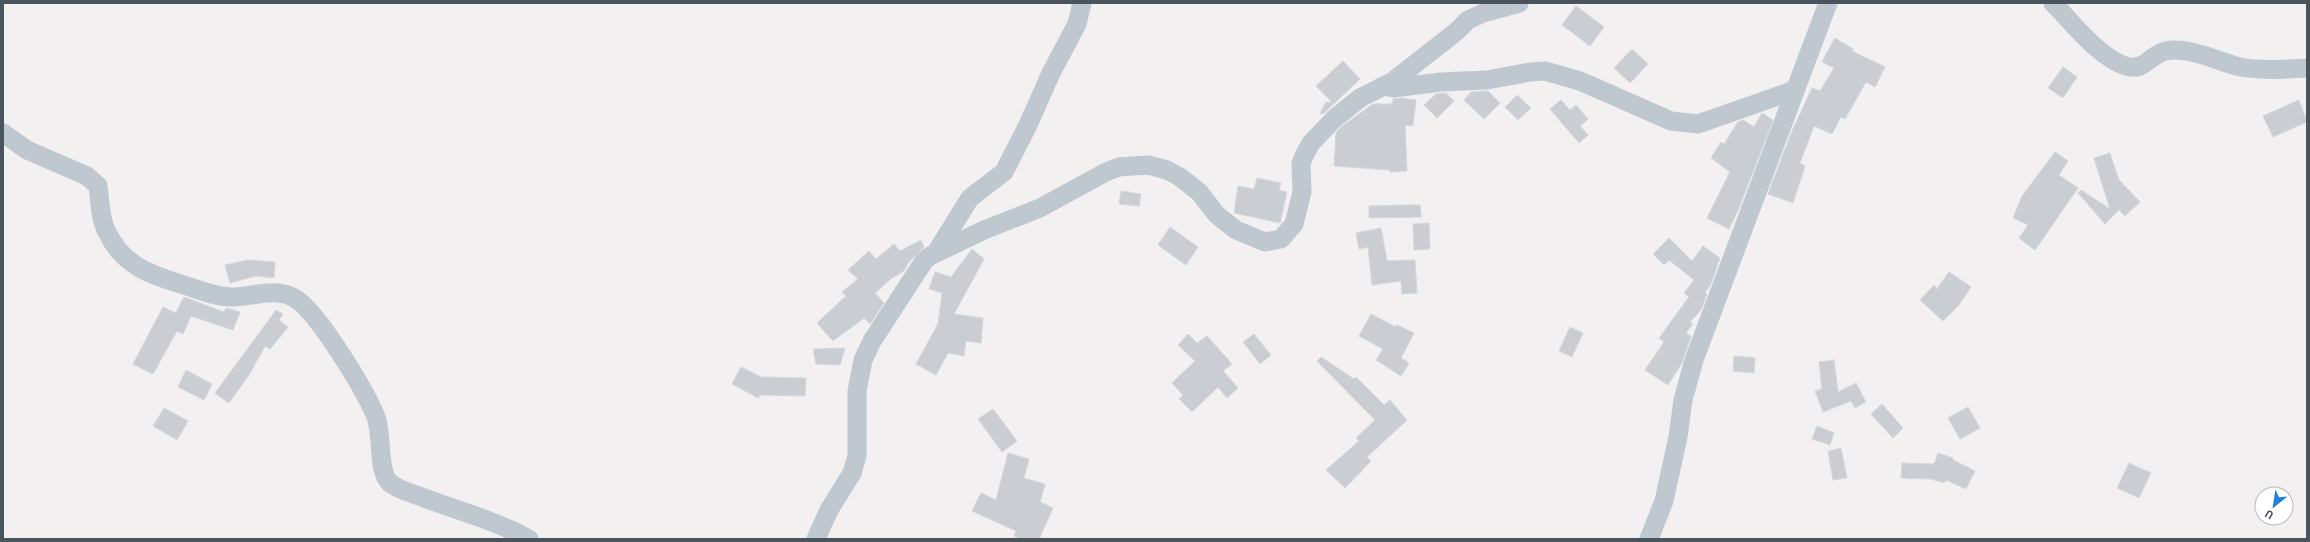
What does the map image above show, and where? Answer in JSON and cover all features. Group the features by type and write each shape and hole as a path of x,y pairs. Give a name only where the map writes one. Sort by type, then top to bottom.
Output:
{"street":[{"path":"937,251 970,198 1004,172 1028,125 1051,73 1077,24 1082,3"},
{"path":"816,539 829,510 852,473 857,456 859,434 857,392 863,360 872,341 924,261 937,251 984,230 1040,208 1106,172 1119,167 1148,165 1167,170 1199,192 1217,215 1236,230 1265,242 1280,239 1294,224 1302,192 1301,163 1311,143 1345,109 1383,86 1457,31 1468,20 1483,13 1520,3"},
{"path":"1649,539 1664,501 1678,437 1683,400 1694,360 1828,3"},
{"path":"2053,3 2105,55 2126,66 2140,68 2166,51 2194,53 2241,67 2276,70 2307,68"},
{"path":"1383,86 1393,88 1441,82 1487,80 1530,72 1545,71 1580,81 1671,121 1688,124 1698,124 1795,90"},
{"path":"3,133 27,150 87,176 93,181 98,186 106,231 122,255 147,274 205,292 231,297 284,292 297,299 318,320 376,418 381,442 382,471 389,482 431,500 502,525 529,539"}],"building":[{"path":"1576,6 1604,27 1590,46 1562,25"},
{"path":"1835,38 1853,49 1852,51 1885,67 1875,87 1866,82 1845,119 1841,117 1832,134 1814,126 1800,163 1805,166 1793,203 1768,194 1792,131 1812,88 1820,91 1834,68 1822,62"},
{"path":"1632,49 1648,64 1630,83 1614,68"},
{"path":"1343,61 1360,79 1323,114 1320,113 1326,102 1332,102 1316,86"},
{"path":"2063,67 2077,77 2063,98 2048,88"},
{"path":"1488,91 1500,103 1484,119 1464,100 1471,92"},
{"path":"1446,93 1454,101 1437,118 1424,105 1436,94"},
{"path":"1517,95 1531,108 1518,120 1505,107"},
{"path":"1402,98 1416,100 1413,126 1405,125 1407,171 1390,172 1390,170 1334,166 1336,133 1341,127 1373,104 1392,104 1393,99"},
{"path":"1561,100 1570,110 1576,105 1588,119 1580,126 1588,135 1579,143 1550,109"},
{"path":"2299,100 2307,122 2273,137 2263,116"},
{"path":"1762,113 1773,120 1739,208 1729,229 1707,218 1730,172 1711,158 1721,142 1724,144 1738,122 1743,120 1754,127"},
{"path":"2055,152 2068,161 2059,175 2078,188 2035,250 2019,238 2028,225 2013,218 2022,196"},
{"path":"2110,153 2119,180 2140,202 2125,216 2119,210 2105,224 2078,193 2081,190 2110,209 2094,158"},
{"path":"1257,178 1281,183 1279,190 1287,192 1280,223 1234,213 1238,186 1254,189"},
{"path":"1121,191 1141,194 1139,206 1119,204"},
{"path":"1420,205 1421,217 1369,218 1369,206"},
{"path":"1429,223 1430,249 1414,250 1413,224"},
{"path":"1170,227 1198,247 1186,265 1158,245"},
{"path":"1381,228 1387,261 1415,260 1417,293 1402,294 1401,281 1372,285 1368,247 1359,249 1356,233"},
{"path":"1669,238 1692,261 1703,246 1720,258 1710,286 1705,292 1707,294 1701,310 1690,322 1693,324 1686,333 1691,336 1682,363 1668,385 1645,370 1664,342 1659,338 1689,297 1684,293 1694,280 1669,260 1664,265 1653,254"},
{"path":"921,240 924,247 908,263 904,271 892,278 875,293 884,303 870,324 864,318 833,341 817,323 846,296 842,292 858,279 848,270 869,251 876,259 894,244 900,251"},
{"path":"972,249 984,259 954,314 983,318 981,343 966,341 964,356 948,353 936,375 916,364 938,324 942,293 929,289 935,272 951,277"},
{"path":"248,260 275,262 274,278 256,276 230,283 225,265"},
{"path":"1949,272 1971,287 1958,306 1943,321 1920,300 1934,285 1937,289"},
{"path":"184,297 224,312 226,308 240,312 233,330 191,316 183,334 177,331 153,374 133,364 163,307 176,313"},
{"path":"276,310 283,314 279,320 288,327 270,349 265,346 249,375 229,403 215,393"},
{"path":"1371,314 1396,327 1397,325 1414,333 1401,358 1409,363 1401,376 1376,360 1383,349 1359,336"},
{"path":"1570,327 1583,333 1572,357 1559,351"},
{"path":"1188,334 1197,343 1207,336 1232,364 1223,371 1238,388 1227,398 1218,387 1192,412 1179,399 1183,395 1172,383 1195,361 1178,345"},
{"path":"1254,334 1271,355 1260,364 1243,342"},
{"path":"845,348 840,365 816,364 813,349"},
{"path":"1734,356 1755,358 1754,373 1733,371"},
{"path":"1321,357 1354,379 1356,377 1384,405 1390,400 1407,420 1367,457 1371,461 1345,488 1326,470 1359,441 1356,438 1375,420 1317,361"},
{"path":"1834,360 1838,392 1856,383 1866,402 1855,408 1851,401 1823,412 1815,391 1822,389 1819,362"},
{"path":"741,367 761,377 806,378 805,396 760,395 758,398 732,384"},
{"path":"186,370 212,384 204,400 178,387"},
{"path":"1882,404 1903,428 1893,438 1871,414"},
{"path":"1968,407 1980,428 1960,439 1948,418"},
{"path":"164,408 188,421 177,440 153,426"},
{"path":"993,409 1017,441 1002,452 978,419"},
{"path":"1817,426 1834,433 1830,445 1812,439"},
{"path":"1841,448 1847,478 1833,480 1828,451"},
{"path":"1008,453 1029,459 1024,478 1045,484 1040,502 1053,508 1039,539 1021,539 1014,536 1016,531 972,511 981,493 996,500"},
{"path":"1938,453 1953,458 1953,460 1975,471 1966,489 1946,480 1944,483 1931,479 1901,478 1902,463 1934,464"},
{"path":"2129,463 2151,473 2139,498 2117,488"}]}
